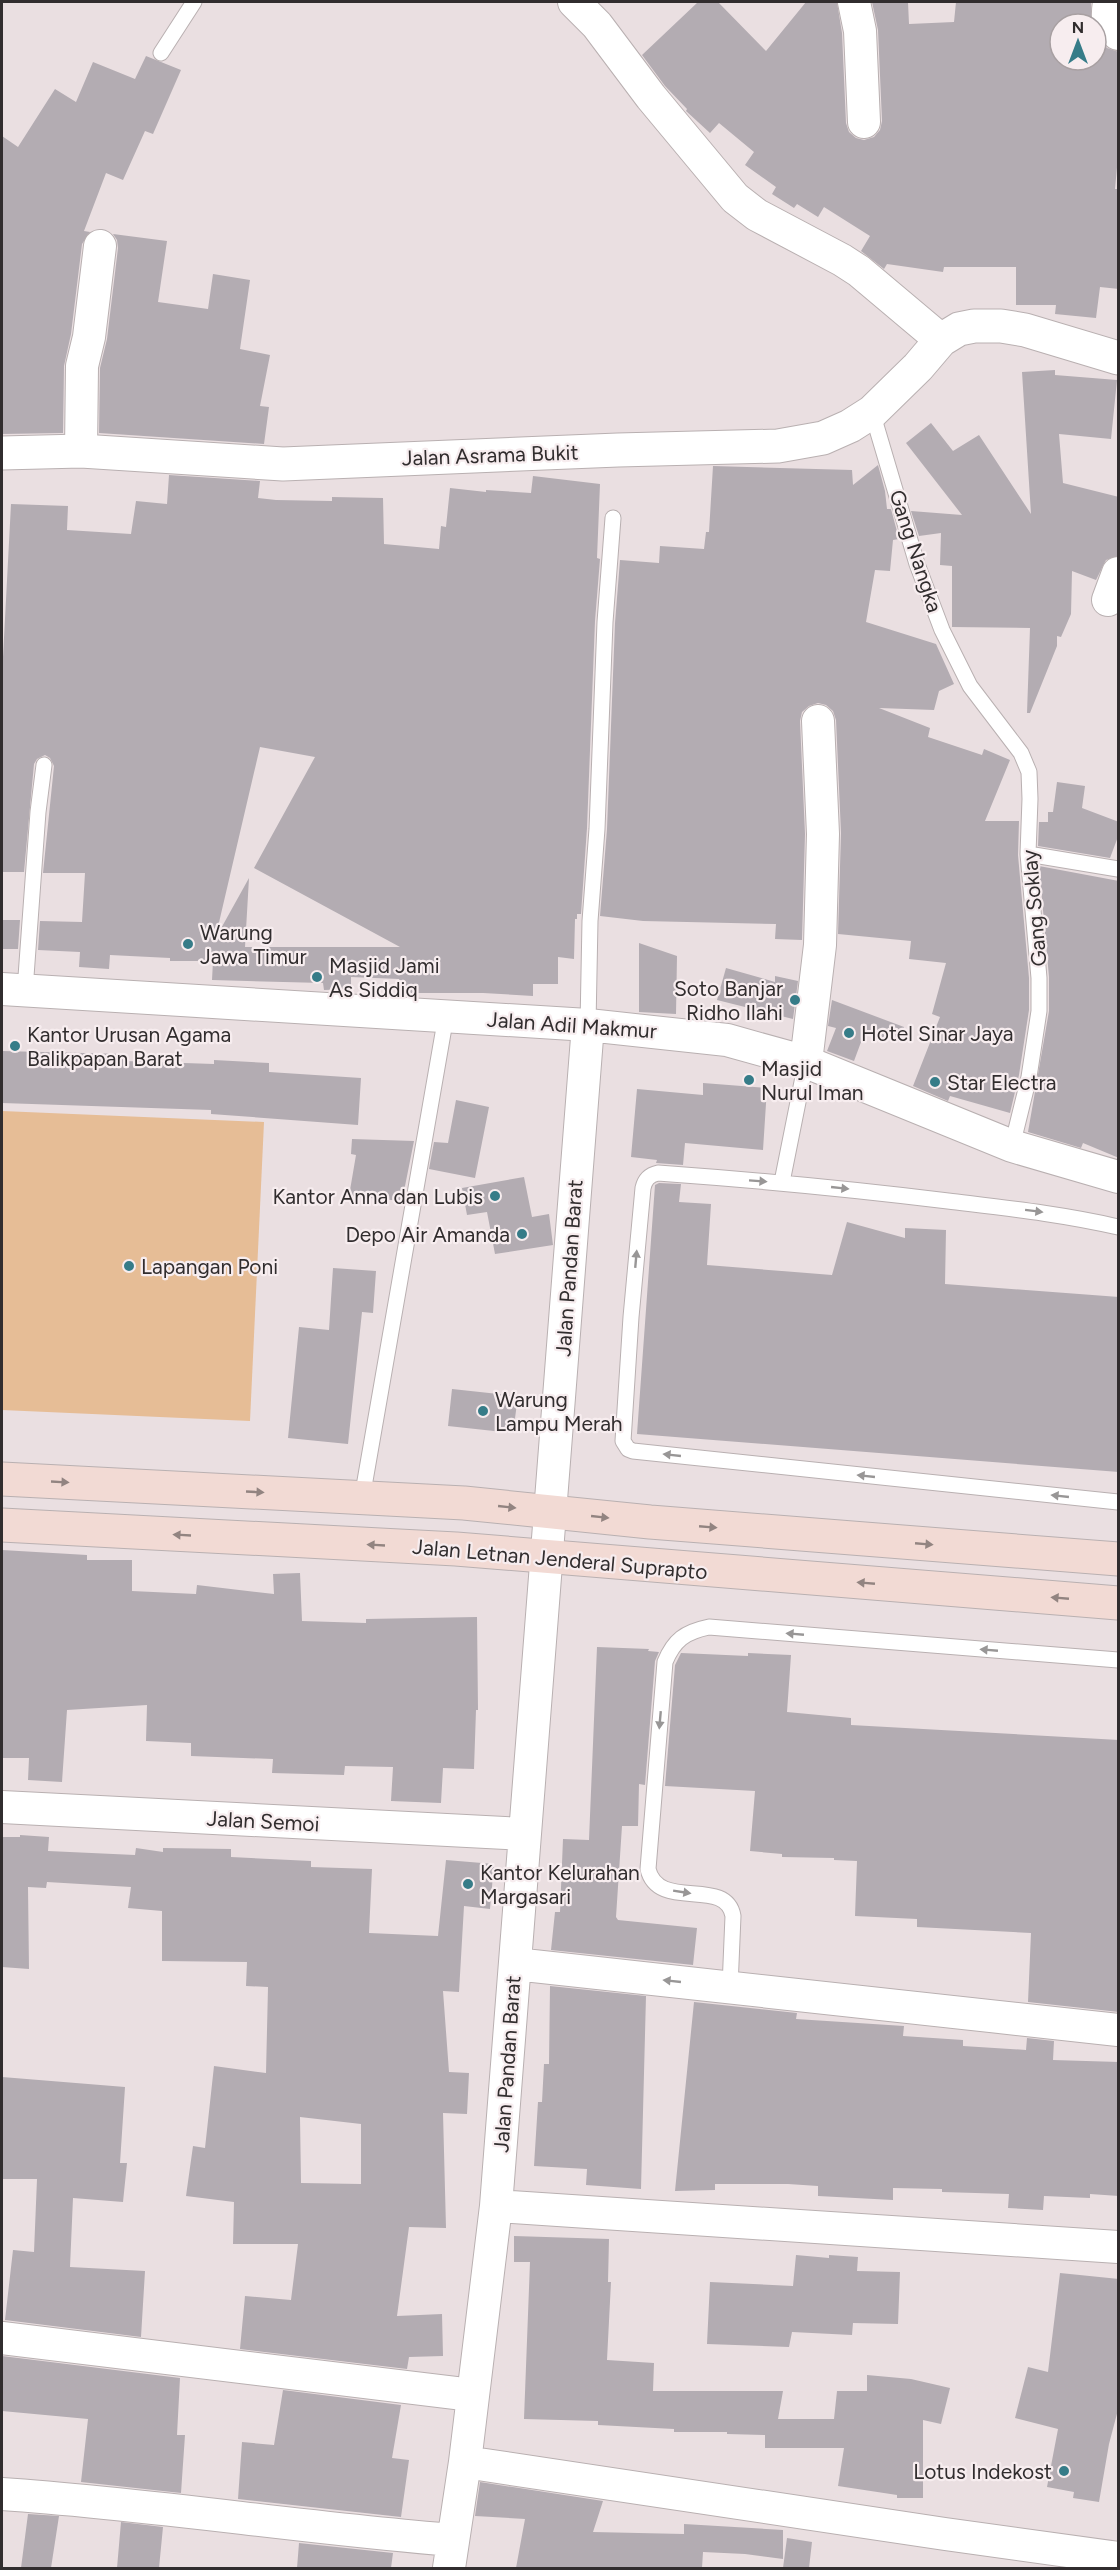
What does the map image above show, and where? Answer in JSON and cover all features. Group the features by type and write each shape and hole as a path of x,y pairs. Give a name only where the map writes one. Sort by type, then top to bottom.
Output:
{"main road":[{"path":"2,1479 464,1503 650,1522 1119,1559"},
{"name":"Jalan Letnan Jenderal Suprapto","path":"2,1525 456,1549 1119,1603"}],"street":[{"path":"574,2 596,13 651,98 735,198 757,214 859,271 941,340"},
{"path":"854,2 860,31 864,122"},
{"path":"1109,2 1107,15 1109,25 1119,34"},
{"path":"81,451 82,366 89,337 100,246"},
{"name":"Jalan Asrama Bukit","path":"2,453 81,451 283,464 618,450 778,447 823,438 850,426 872,412 918,367 941,340 967,328 1001,326 1025,330 1119,358"},
{"path":"807,1062 820,945 823,834 818,721"},
{"name":"Jalan Adil Makmur","path":"13,990 588,1025 727,1040 807,1062 1012,1146 1119,1177"},
{"name":"Jalan Pandan Barat","path":"451,2554 465,2462 496,2206 588,1025"},
{"name":"Jalan Semoi","path":"2,1807 524,1834"},
{"path":"515,1964 1119,2030"},
{"path":"496,2206 1119,2247"},
{"path":"2,2338 472,2395"},
{"path":"465,2462 922,2531 1119,2558"},
{"path":"2,2494 165,2508 357,2533 451,2554"}],"lane":[{"path":"161,53 194,2"},
{"name":"Gang Nangka","path":"872,412 923,581 942,630 970,686"},
{"path":"588,1025 590,921 597,829 605,622 613,518"},
{"name":"Gang Soklay","path":"970,686 1016,745 1029,772 1028,854 1040,978 1039,1011 1029,1077 1012,1146"},
{"path":"13,990 44,765"},
{"path":"1028,854 1119,869"},
{"path":"362,1498 446,1016"},
{"path":"782,1182 807,1062"},
{"path":"1119,1227 1056,1214 782,1182 658,1173 645,1181 630,1328 623,1441 628,1449 1119,1502"},
{"path":"730,1987 733,1916 730,1905 720,1898 663,1889 654,1884 648,1869 665,1662 671,1647 680,1637 709,1627 1119,1660"}],"shaded area":[{"name":"Lapangan Poni","path":"2,1111 264,1122 250,1421 2,1410"}],"building":[{"path":"698,2 718,2 766,51 806,2 837,2 842,33 846,123 849,132 856,138 864,140 874,137 880,130 882,121 878,30 872,2 908,2 909,24 954,22 956,2 1091,2 1091,12 1048,12 1048,72 1108,72 1108,48 1119,52 1119,146 1115,189 1119,189 1119,289 1100,287 1096,318 1055,314 1056,305 1016,305 1016,267 944,267 943,272 887,264 884,269 861,251 870,236 824,207 818,217 797,204 794,208 772,194 776,187 745,165 754,152 719,123 710,133 686,111 687,109 665,86 642,55"},
{"path":"146,56 181,70 153,134 145,131 123,180 106,173 84,231 90,232 82,244 71,334 64,366 63,433 2,434 2,136 18,147 55,89 76,102 93,62 135,79"},
{"path":"113,234 167,241 158,302 208,309 213,274 250,280 240,349 270,355 260,406 269,407 264,444 99,433 100,368 107,339 118,248"},
{"path":"1055,370 1055,375 1117,380 1111,439 1059,434 1063,483 1119,497 1119,556 1106,560 1096,580 1072,571 1071,614 1061,637 1057,636 1057,646 1030,713 1027,713 1030,628 952,627 952,566 940,565 941,533 919,536 911,511 962,515 906,443 931,423 953,451 979,435 1031,514 1022,372"},
{"path":"878,465 887,509 891,509 899,539 893,540 890,571 875,570 866,622 936,644 954,684 939,691 934,710 879,708 930,728 928,737 982,755 984,749 1010,760 985,821 1019,821 1018,855 1029,978 1029,1010 1019,1075 1010,1113 950,1096 948,1101 913,1086 940,1017 932,1014 946,963 909,959 911,941 838,934 841,833 836,720 833,711 826,705 818,703 809,706 802,712 800,721 805,834 802,940 775,939 776,924 643,921 600,916 607,829 615,623 620,560 659,563 660,546 704,549 706,532 709,532 713,466 852,470 853,485"},
{"path":"169,475 260,481 258,498 276,500 332,501 332,497 383,498 384,544 439,549 441,526 446,527 450,488 531,493 533,476 600,484 597,558 600,559 581,914 577,914 577,919 575,919 574,959 558,957 558,984 533,984 533,996 483,993 399,993 399,979 351,977 351,989 324,990 323,983 212,980 213,961 170,961 170,958 110,955 109,969 79,967 80,952 38,950 40,921 82,922 85,873 43,873 54,766 50,758 45,755 37,759 34,764 24,872 2,872 2,657 11,504 68,506 67,530 131,534 136,501 167,504","holes":["260,747 315,757 254,868 400,947 245,947 249,878 219,932 217,931"]},
{"path":"1057,782 1085,786 1082,808 1119,822 1119,834 1110,858 1038,846 1039,822 1048,822 1048,812 1053,812"},
{"path":"1039,866 1119,881 1119,1158 1083,1143 1081,1148 1028,1132 1049,1011 1049,977"},
{"path":"2,920 20,920 18,949 2,949"},
{"path":"639,943 677,956 676,1014 639,1012"},
{"path":"726,968 775,982 775,976 798,981 793,1019 717,1000"},
{"path":"832,1000 904,1027 900,1042 864,1034 854,1061 827,1051 836,1028 828,1026"},
{"path":"2,1051 124,1054 124,1061 214,1064 214,1060 269,1063 269,1072 361,1078 358,1125 211,1114 211,1110 2,1103"},
{"path":"703,1083 767,1088 763,1150 685,1143 683,1165 656,1163 657,1160 631,1157 637,1089 703,1095"},
{"path":"456,1100 489,1107 475,1178 429,1169 434,1142 448,1143"},
{"path":"352,1139 414,1141 402,1201 349,1196 356,1155 351,1154"},
{"path":"524,1177 532,1217 549,1214 553,1245 495,1254 487,1212 467,1215 462,1188"},
{"path":"659,1183 681,1184 679,1202 711,1204 707,1265 832,1275 847,1222 905,1238 905,1228 946,1230 945,1284 1119,1297 1119,1472 637,1434 655,1185"},
{"path":"333,1268 376,1271 373,1313 362,1312 348,1444 288,1438 299,1327 329,1330"},
{"name":"Warung Lampu Merah","path":"452,1389 518,1396 513,1433 448,1426"},
{"path":"2,1550 87,1555 87,1560 132,1560 132,1591 196,1594 197,1585 274,1594 273,1574 300,1573 302,1621 366,1623 366,1619 477,1617 478,1710 476,1710 474,1769 443,1768 441,1803 391,1801 393,1767 345,1766 344,1775 272,1773 273,1759 191,1756 191,1743 146,1741 147,1705 67,1710 62,1782 28,1780 29,1758 2,1758"},
{"path":"597,1647 649,1649 648,1651 659,1652 655,1661 645,1785 639,1784 638,1826 622,1826 616,1917 618,1920 697,1928 693,1965 551,1950 555,1912 560,1912 563,1839 589,1840"},
{"path":"681,1653 791,1655 787,1712 851,1718 851,1725 1119,1740 1119,2012 1028,2002 1031,1933 917,1927 917,1919 855,1916 857,1861 782,1857 782,1854 750,1851 755,1791 665,1786 675,1665"},
{"path":"20,1835 49,1837 48,1851 135,1855 136,1848 163,1852 163,1848 231,1849 231,1857 311,1861 311,1867 372,1869 369,1933 438,1936 446,1860 494,1864 490,1909 464,1906 459,1992 443,1991 449,2072 469,2073 467,2114 443,2113 446,2228 409,2227 397,2316 442,2314 443,2356 409,2357 407,2369 240,2349 245,2296 291,2300 298,2244 233,2244 234,2202 186,2196 193,2146 205,2148 214,2066 266,2073 268,1987 246,1986 247,1962 162,1961 162,1911 128,1908 131,1887 47,1882 46,1888 28,1887 29,1969 2,1967 2,1837 20,1837","holes":["300,2117 361,2124 361,2184 301,2183"]},
{"path":"550,1986 646,1996 641,2189 586,2185 587,2169 534,2166 538,2102 542,2102 544,2064 549,2064"},
{"path":"694,2002 797,2013 796,2019 904,2026 903,2036 963,2040 963,2046 1026,2050 1027,2038 1054,2041 1053,2060 1119,2062 1119,2196 1090,2194 1090,2198 1044,2196 1043,2210 1008,2208 1009,2194 942,2192 942,2189 893,2188 893,2200 818,2196 818,2186 788,2184 715,2184 715,2190 675,2191"},
{"path":"2,2077 125,2087 120,2163 127,2163 123,2202 73,2198 70,2267 145,2271 141,2337 5,2320 13,2250 34,2252 37,2179 2,2179"},
{"path":"514,2236 609,2239 608,2282 611,2282 607,2360 654,2363 653,2391 783,2391 778,2419 834,2419 837,2391 867,2391 867,2375 911,2379 950,2388 941,2424 923,2420 923,2498 897,2498 897,2495 838,2486 844,2448 765,2448 765,2435 674,2432 674,2429 598,2425 598,2421 524,2419 530,2262 514,2262"},
{"path":"796,2255 829,2258 829,2255 858,2257 857,2271 900,2272 898,2324 853,2323 852,2335 792,2332 789,2347 707,2344 710,2282 793,2286"},
{"path":"1060,2273 1119,2279 1119,2406 1109,2444 1099,2502 1073,2498 1074,2492 1047,2487 1058,2429 1015,2418 1028,2367 1048,2372"},
{"path":"2,2356 180,2378 177,2435 185,2435 181,2493 81,2482 88,2419 2,2411"},
{"path":"283,2390 401,2405 392,2458 409,2460 401,2517 238,2499 242,2442 274,2445"},
{"path":"480,2482 603,2501 593,2532 684,2534 684,2524 783,2530 783,2559 703,2552 702,2568 516,2568 525,2519 475,2516"},
{"path":"28,2514 59,2516 51,2568 21,2568"},
{"path":"121,2522 163,2527 159,2568 117,2568"},
{"path":"787,2538 812,2542 809,2568 783,2568"},
{"path":"299,2543 393,2553 391,2568 297,2568"}],"place":[{"name":"Warung Jawa Timur","path":"188,944"},
{"name":"Masjid Jami As Siddiq","path":"317,977"},
{"name":"Soto Banjar Ridho Ilahi","path":"795,1000"},
{"name":"Hotel Sinar Jaya","path":"849,1033"},
{"name":"Kantor Urusan Agama Balikpapan Barat","path":"15,1046"},
{"name":"Masjid Nurul Iman","path":"749,1080"},
{"name":"Star Electra","path":"935,1082"},
{"name":"Kantor Anna dan Lubis","path":"495,1196"},
{"name":"Depo Air Amanda","path":"522,1234"},
{"name":"Lapangan Poni","path":"129,1266"},
{"name":"Warung Lampu Merah","path":"483,1411"},
{"name":"Kantor Kelurahan Margasari","path":"468,1884"},
{"name":"Lotus Indekost","path":"1064,2471"}]}
